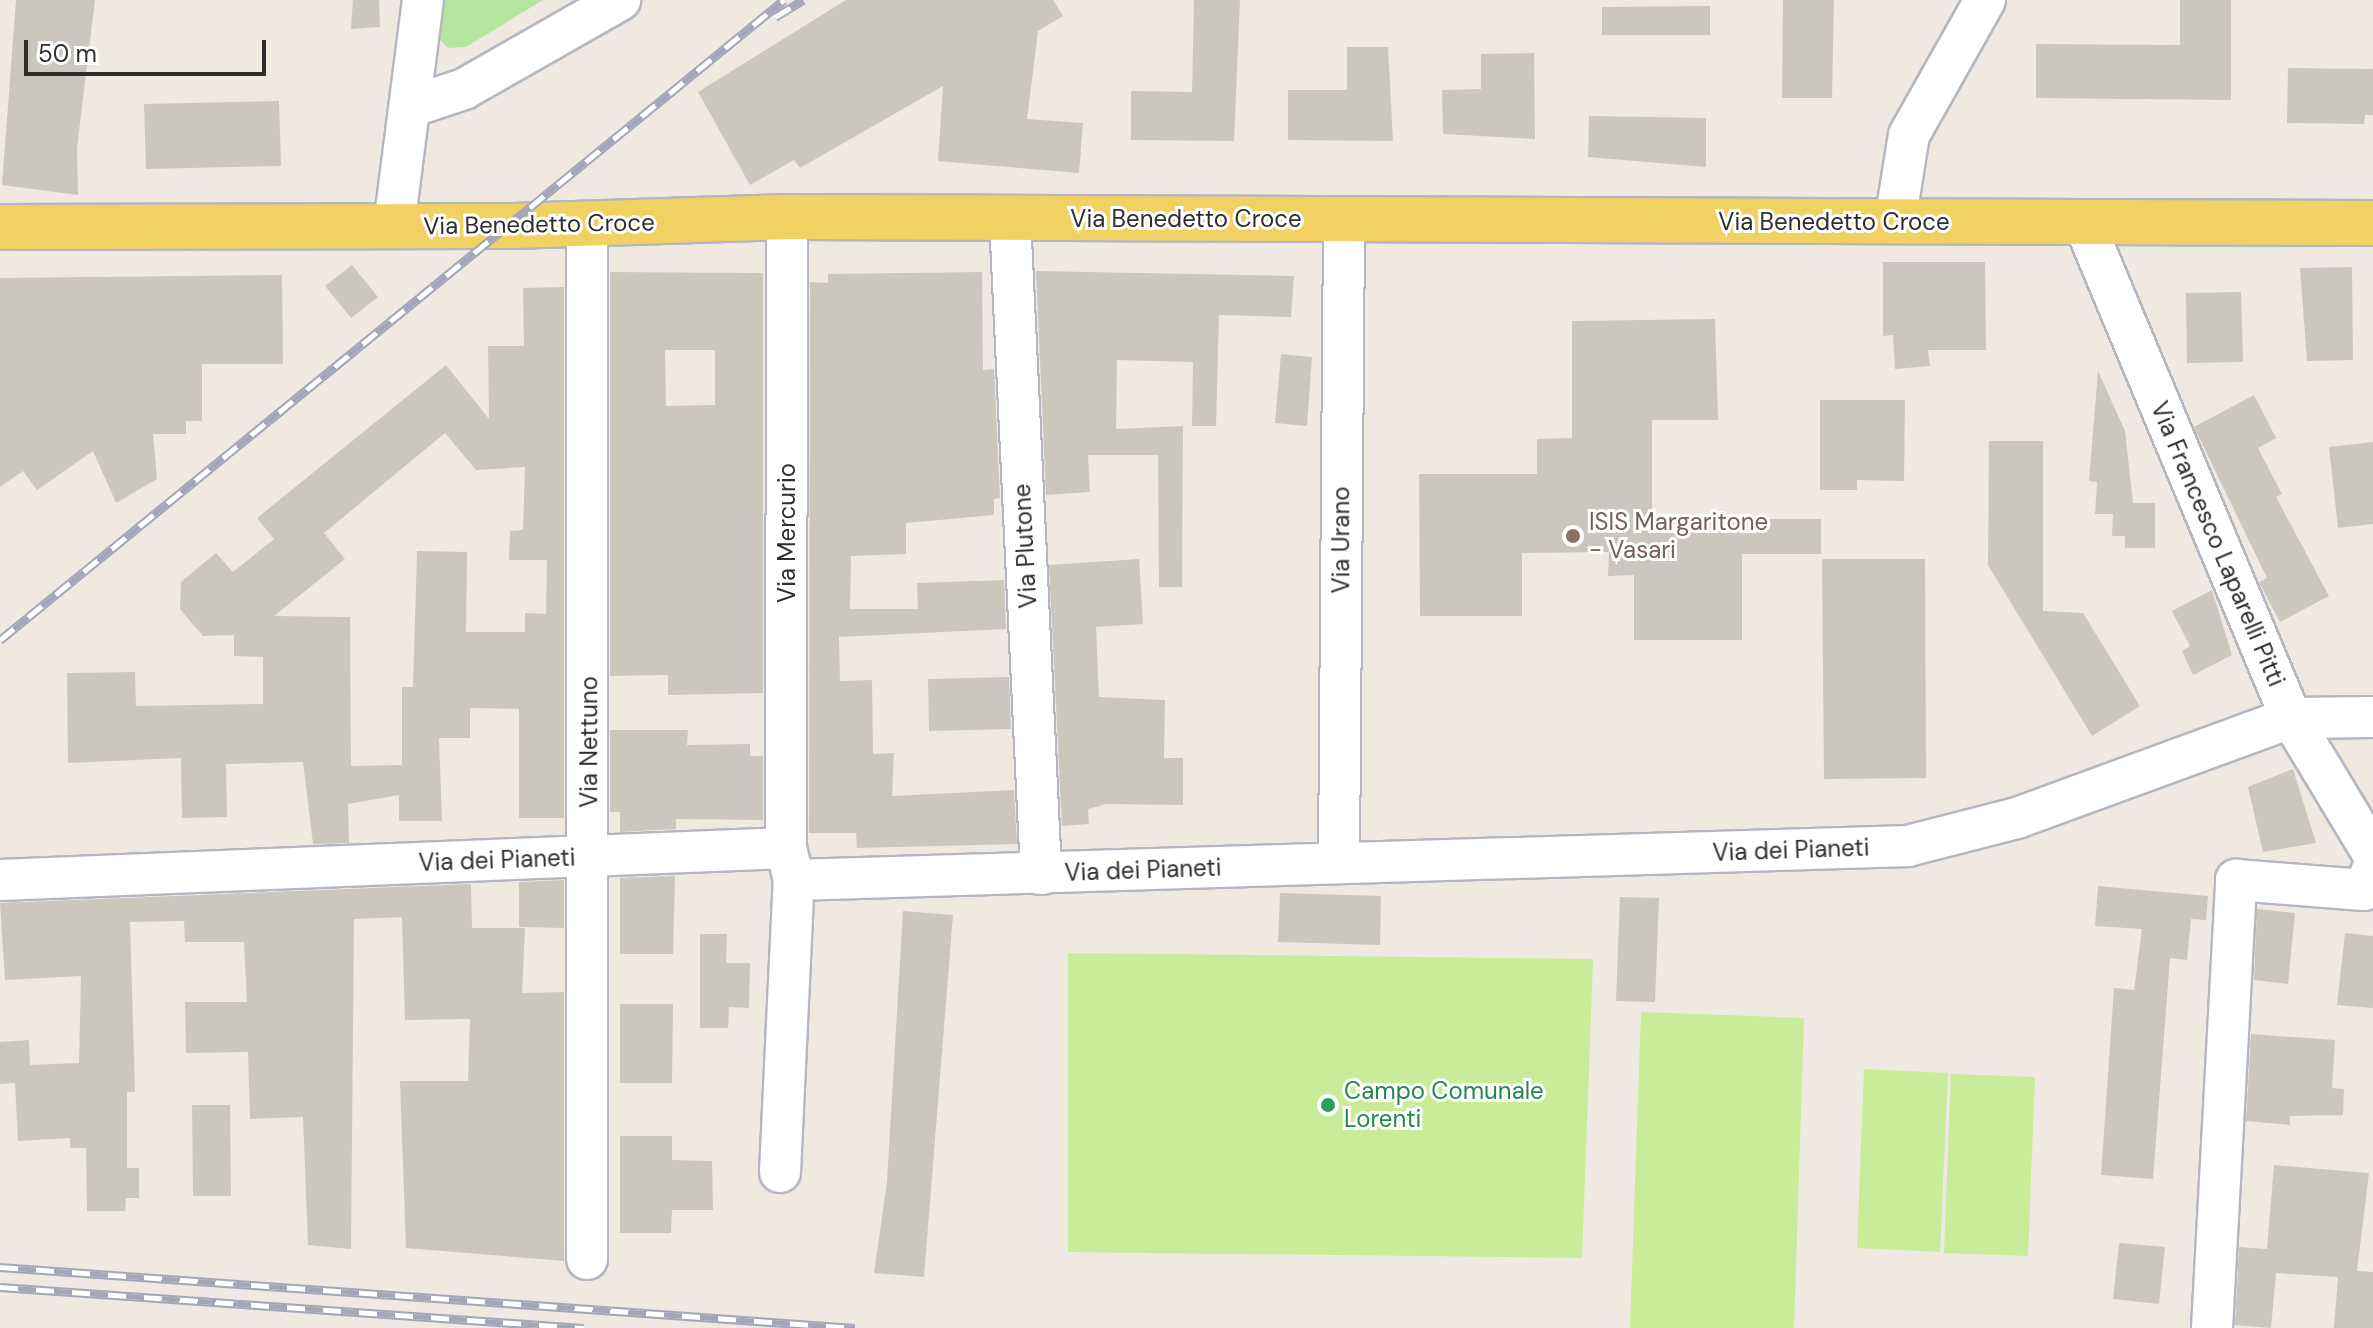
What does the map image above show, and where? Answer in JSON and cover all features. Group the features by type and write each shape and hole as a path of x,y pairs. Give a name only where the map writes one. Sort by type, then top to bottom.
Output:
{"main road":[{"name":"Via Benedetto Croce","path":"0,227 587,225 787,217 2373,223"}],"street":[{"path":"394,226 423,0"},
{"path":"410,107 464,89 620,0"},
{"path":"1895,222 1909,135 1985,0"},
{"name":"Via Mercurio","path":"780,1172 790,864 787,217"},
{"name":"Via Plutone","path":"1010,218 1041,874"},
{"name":"Via Urano","path":"1339,862 1344,219"},
{"name":"Via Francesco Laparelli Pitti","path":"2084,223 2291,718 2373,854"},
{"name":"Via Nettuno","path":"587,225 587,1259"},
{"name":"Via dei Pianeti","path":"0,880 589,856 1041,874 1908,846 2017,818 2291,718 2373,717"},
{"path":"2212,1328 2236,880 2364,890 2373,868"}],"green space":[{"path":"435,0 543,0 466,47 448,48 431,31"},
{"name":"Campo Comunale Lorenti","path":"1068,953 1593,959 1582,1258 1068,1252"},
{"path":"1641,1012 1804,1018 1794,1328 1630,1328"},
{"path":"1864,1069 1948,1073 1940,1252 1857,1248"},
{"path":"1951,1074 2035,1077 2028,1256 1944,1253"}],"building":[{"path":"16,0 95,0 77,148 78,195 2,185"},
{"path":"353,0 379,0 380,27 351,29"},
{"path":"846,0 1053,0 1063,16 1038,31 1027,119 1083,123 1079,173 938,161 943,86 800,168 794,160 750,185 698,92"},
{"path":"1194,0 1240,0 1234,141 1131,140 1131,91 1192,92"},
{"path":"1783,0 1834,0 1832,98 1782,98"},
{"path":"2180,0 2231,0 2231,100 2036,98 2036,44 2180,45"},
{"path":"1710,6 1710,35 1602,35 1602,7"},
{"path":"1347,47 1388,47 1393,141 1288,140 1288,90 1347,90"},
{"path":"1534,53 1535,139 1443,134 1442,90 1481,89 1481,54"},
{"path":"2288,68 2373,69 2373,115 2365,115 2364,124 2287,123"},
{"path":"279,101 281,166 146,169 144,104"},
{"path":"1589,116 1706,118 1706,167 1588,157"},
{"path":"1883,262 1985,262 1986,350 1928,350 1930,366 1895,369 1893,335 1883,336"},
{"path":"352,265 378,297 351,318 325,286"},
{"path":"2352,267 2353,360 2307,361 2300,268"},
{"path":"1036,271 1294,276 1291,317 1219,315 1216,426 1192,426 1193,362 1117,360 1116,429 1183,426 1182,587 1159,587 1158,455 1088,455 1090,492 1046,495"},
{"path":"610,272 763,273 763,693 668,695 668,675 610,676","holes":["665,350 715,350 715,405 666,406"]},
{"path":"982,272 983,370 994,369 1000,498 994,499 994,515 906,523 906,554 851,556 850,609 918,609 917,583 1004,580 1006,629 839,637 840,681 872,680 873,754 894,753 892,796 1014,790 1017,844 857,848 856,833 809,833 810,282 828,283 828,274"},
{"path":"282,275 283,364 202,364 202,421 186,421 186,434 153,434 157,479 116,503 93,451 37,490 23,471 0,487 0,278"},
{"path":"564,287 564,818 519,818 519,709 470,708 470,738 439,738 442,821 399,821 399,795 348,804 349,843 313,844 303,762 226,764 227,817 182,818 181,758 68,763 67,673 135,672 136,706 263,704 263,657 234,656 234,635 203,636 180,609 181,582 216,553 233,572 274,539 257,518 446,365 489,419 488,346 524,346 523,288","holes":["445,433 476,470 525,467 523,530 510,531 509,560 547,560 546,614 525,613 525,632 466,632 467,552 417,551 413,687 402,687 402,765 351,766 350,617 274,616 345,559 324,533"]},
{"path":"2241,292 2243,362 2187,363 2186,293"},
{"path":"1715,319 1718,420 1652,420 1652,519 1821,519 1821,554 1742,554 1742,640 1634,640 1634,575 1608,576 1609,552 1522,553 1522,616 1420,616 1419,474 1537,474 1537,439 1572,438 1572,321"},
{"path":"1281,354 1312,357 1307,426 1275,423"},
{"path":"2098,371 2125,431 2133,503 2155,503 2155,548 2125,548 2125,536 2112,536 2113,514 2095,514 2097,482 2089,481"},
{"path":"2254,395 2276,438 2258,448 2282,494 2276,497 2329,596 2280,622 2259,582 2267,578 2194,427"},
{"path":"1820,400 1905,400 1904,481 1857,480 1857,490 1820,490"},
{"path":"1989,441 2043,441 2043,611 2083,613 2140,706 2092,736 1988,565"},
{"path":"2373,442 2373,524 2338,528 2329,447"},
{"path":"1139,559 1143,624 1096,627 1099,697 1165,700 1164,758 1183,758 1183,805 1106,804 1088,809 1089,824 1062,826 1049,565"},
{"path":"1822,559 1925,559 1926,778 1824,779"},
{"path":"2212,590 2232,655 2193,675 2182,651 2190,646 2172,611"},
{"path":"1009,677 1011,729 929,731 928,679"},
{"path":"610,730 688,730 687,745 750,744 750,756 763,756 763,820 676,819 676,829 620,832 620,812 610,812"},
{"path":"2293,769 2316,843 2263,852 2248,787"},
{"path":"675,876 673,954 620,954 620,878"},
{"path":"564,880 564,928 519,927 519,882"},
{"path":"471,884 472,928 525,928 522,993 564,992 564,1261 406,1248 400,1081 468,1081 470,1019 405,1020 402,917 354,919 351,1249 308,1245 303,1117 250,1119 248,1052 186,1053 185,1002 247,1002 244,942 185,942 184,921 130,922 135,1092 127,1092 127,1168 139,1168 139,1198 126,1198 125,1211 87,1211 86,1148 70,1148 70,1138 18,1141 15,1083 0,1084 0,1042 29,1040 30,1065 79,1063 81,976 5,980 0,903"},
{"path":"2098,886 2208,896 2206,920 2191,919 2187,960 2170,958 2153,1179 2101,1175 2114,988 2134,990 2142,929 2095,926"},
{"path":"1280,893 1381,896 1380,945 1278,942"},
{"path":"1620,897 1659,898 1655,1002 1616,1001"},
{"path":"2257,909 2295,913 2288,984 2254,980"},
{"path":"903,911 953,915 924,1277 874,1273 887,1182"},
{"path":"2345,933 2373,936 2373,1008 2337,1005"},
{"path":"700,934 727,934 726,963 750,963 749,1008 729,1007 728,1028 700,1028"},
{"path":"620,1004 673,1004 672,1083 620,1083"},
{"path":"2251,1034 2335,1040 2332,1088 2344,1089 2343,1115 2290,1116 2290,1125 2246,1121"},
{"path":"192,1105 230,1105 231,1196 193,1196"},
{"path":"620,1136 672,1136 672,1160 712,1161 713,1210 672,1210 671,1233 620,1233"},
{"path":"2274,1165 2369,1173 2357,1271 2373,1272 2373,1328 2334,1328 2338,1277 2276,1273 2271,1328 2235,1325 2239,1247 2267,1249"},
{"path":"2119,1243 2165,1247 2159,1304 2113,1299"}],"railway":[{"path":"0,640 784,0"},
{"path":"775,17 803,0"},
{"path":"0,1267 855,1328"},
{"path":"0,1287 584,1328"}],"place":[{"name":"ISIS Margaritone - Vasari","path":"1573,536"},
{"name":"Campo Comunale Lorenti","path":"1328,1105"}]}
